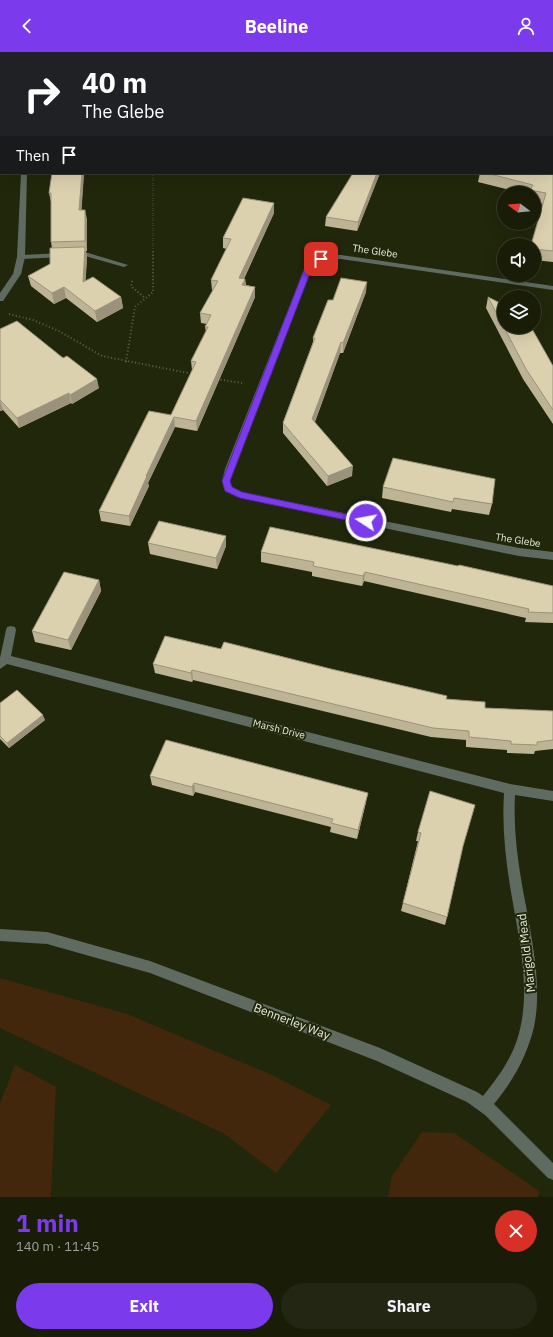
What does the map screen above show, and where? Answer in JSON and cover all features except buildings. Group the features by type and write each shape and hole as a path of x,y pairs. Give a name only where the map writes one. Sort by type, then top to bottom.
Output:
{"street":[{"path":"0,299 17,274 21,257 24,174"},
{"path":"21,257 85,254 124,265"},
{"name":"The Glebe","path":"553,288 341,257 321,259 309,267 229,469 226,481 228,489 240,495 519,552 553,556"},
{"name":"Marsh Drive","path":"11,630 3,662 510,789 553,796"},
{"name":"Marigold Mead","path":"484,1106 503,1082 520,1053 531,1008 530,977 509,825 510,789"},
{"name":"Bennerley Way","path":"0,935 47,938 150,967 380,1055 465,1094 484,1106 553,1173"}],"path":[{"path":"126,362 135,307 153,292 153,174"},
{"path":"7,313 60,331 102,356 126,362 194,374"},
{"path":"217,379 262,387"}],"shaded area":[{"path":"0,978 127,1014 270,1074 331,1105 276,1173 223,1133 0,1028"},
{"path":"15,1065 56,1087 51,1197 0,1197 0,1104"},
{"path":"422,1132 454,1133 539,1191 538,1197 388,1197 392,1176"}],"route":[{"path":"321,259 314,262 309,267 229,469 226,481 228,489 240,495 366,521"}]}
